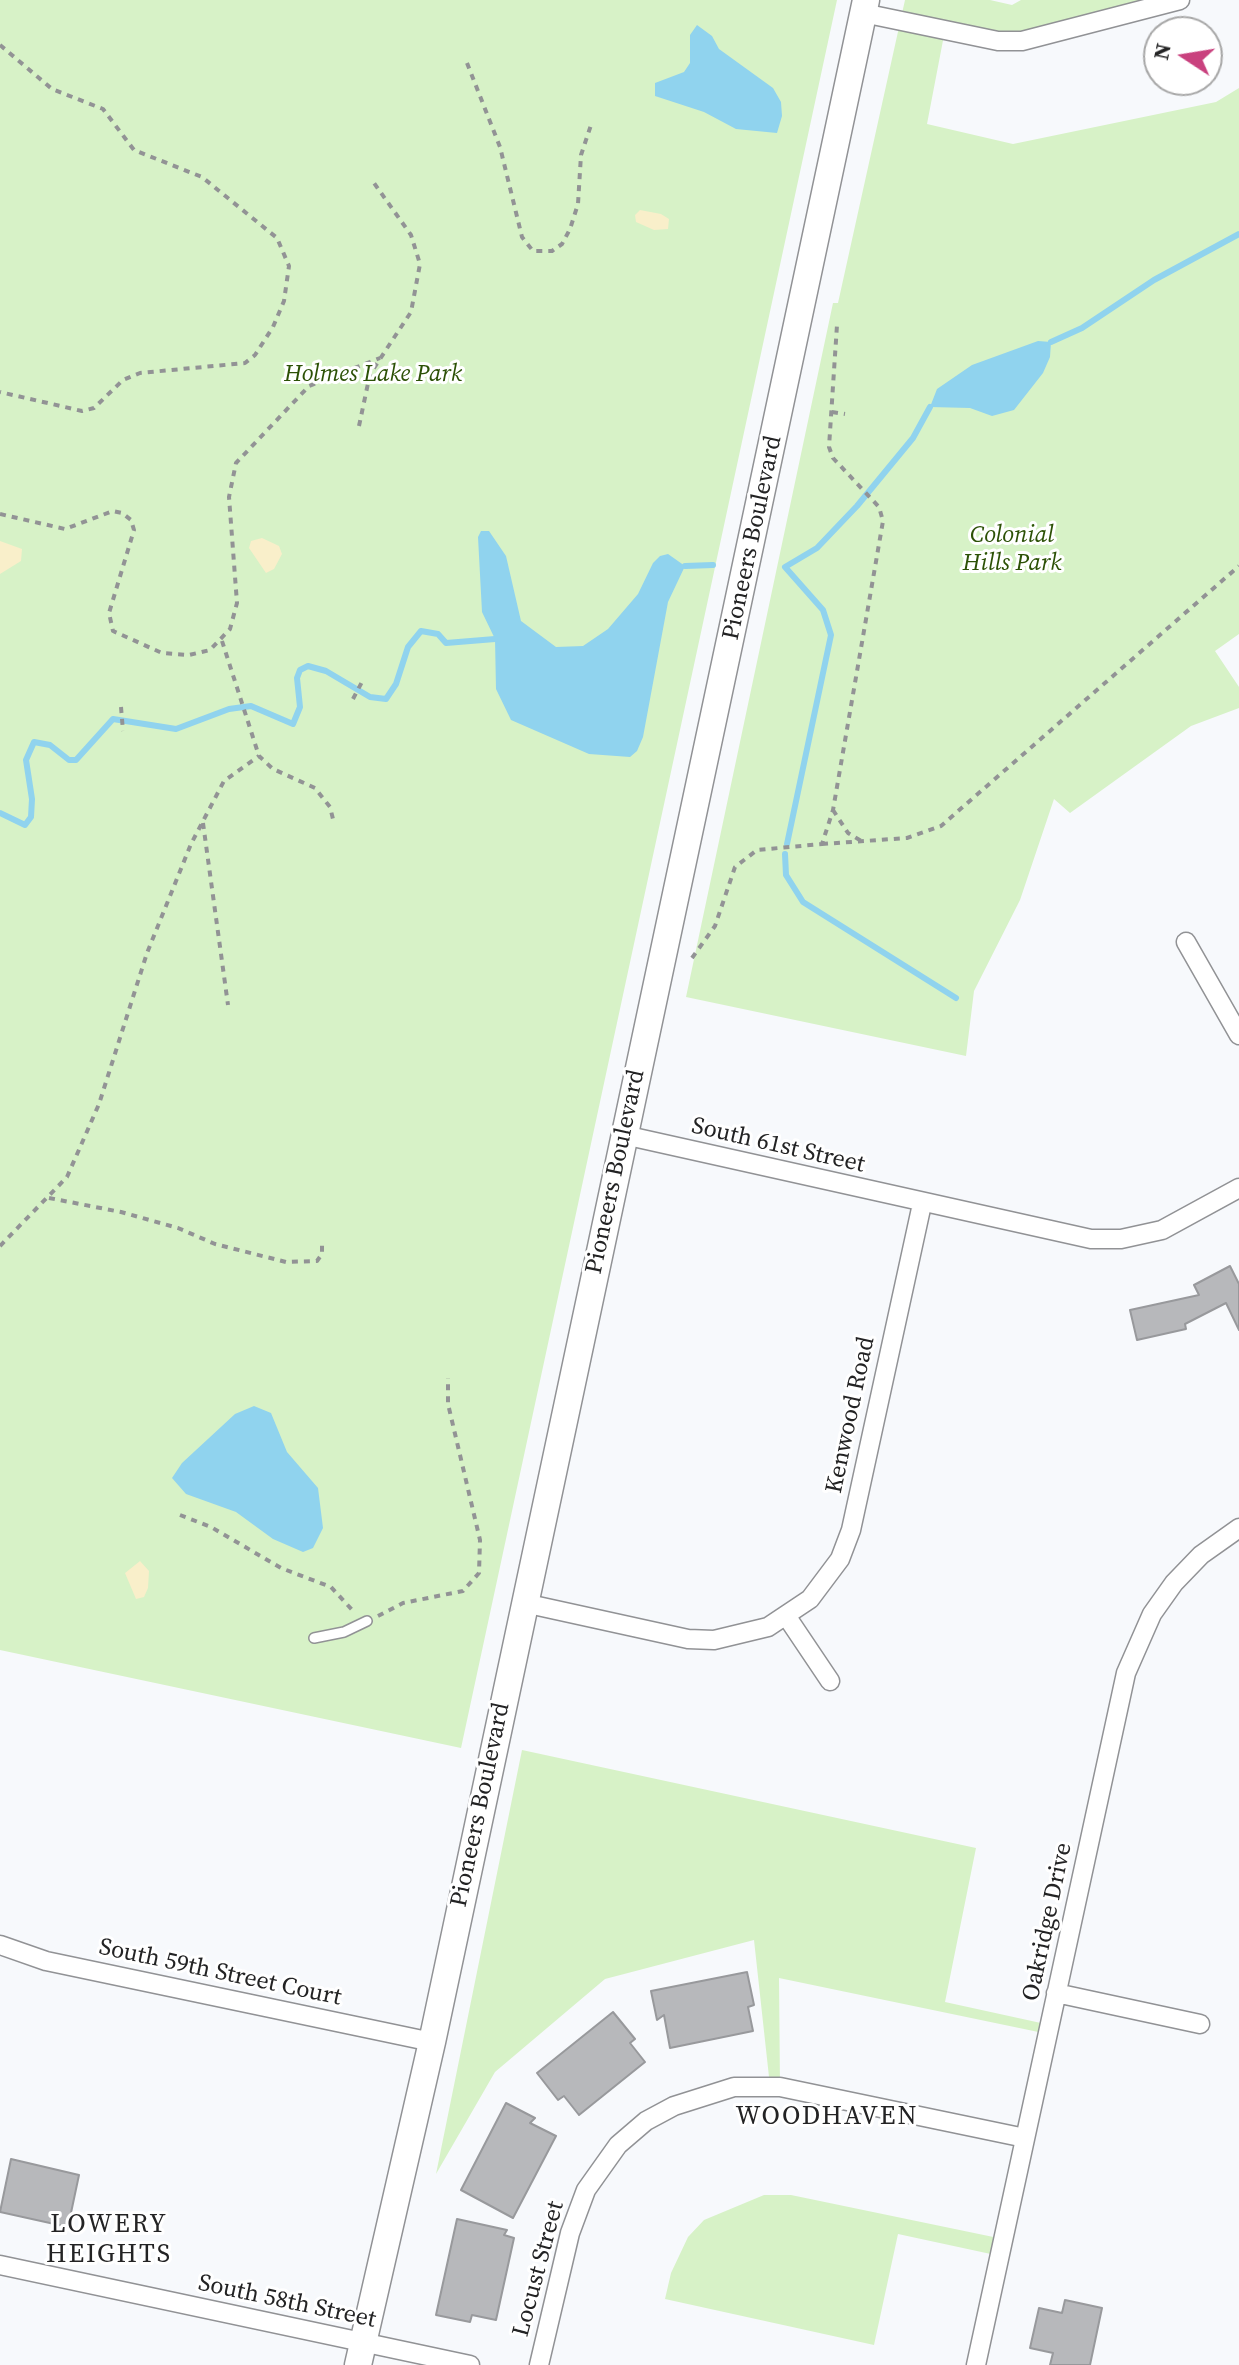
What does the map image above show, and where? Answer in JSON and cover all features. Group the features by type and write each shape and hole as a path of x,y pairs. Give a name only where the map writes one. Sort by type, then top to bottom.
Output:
{"main road":[{"name":"Pioneers Boulevard","path":"362,2358 865,7"}],"street":[{"path":"865,7 998,41 1022,41 1180,0"},
{"path":"1186,942 1239,1035"},
{"name":"South 61st Street","path":"624,1135 922,1204 1091,1239 1121,1239 1162,1230 1239,1188"},
{"name":"Kenwood Road","path":"524,1603 688,1639 714,1640 745,1635 787,1617 827,1580 851,1530 922,1204"},
{"name":"Oakridge Drive","path":"976,2365 1126,1673 1137,1643 1174,1583 1201,1555 1239,1528"},
{"path":"787,1617 830,1681"},
{"name":"South 59th Street Court","path":"0,1945 46,1961 432,2042"},
{"path":"1056,1993 1200,2024"},
{"name":"Locust Street","path":"539,2365 570,2233 586,2190 607,2158 632,2131 674,2106 734,2087 770,2086 1025,2138"},
{"name":"South 58th Street","path":"0,2265 362,2358 470,2365"}],"lane":[{"path":"314,1638 344,1632 367,1621"}],"path":[{"path":"0,45 52,89 103,109 121,137 134,150 202,177 277,238 289,266 284,301 273,327 255,355 245,363 140,373 123,380 94,408 82,411 0,392"},
{"path":"467,63 493,125 522,237 533,251 552,251 570,229 578,204 581,155 592,122"},
{"path":"359,426 365,387 411,312 420,264 411,235 374,183"},
{"path":"822,844 833,810 883,521 875,501 833,458 829,447 833,345 837,325"},
{"path":"0,514 65,529 113,511 122,513 131,520 134,530 109,613 113,631 162,653 176,655 210,650 222,641 237,603 229,497 231,472 236,463 309,386 380,358"},
{"path":"832,412 845,414"},
{"path":"692,958 715,926 735,867 746,857 757,850 924,835 962,811 1239,566"},
{"path":"222,641 259,756 273,769 315,788 330,807 334,823"},
{"path":"353,699 364,678"},
{"path":"121,707 123,731"},
{"path":"0,1246 67,1177 113,1067 147,953 202,820 224,781 259,756"},
{"path":"833,810 848,833 863,842"},
{"path":"202,820 228,1005"},
{"path":"49,1198 121,1212 178,1228 215,1244 286,1262 317,1261 322,1254 322,1240"},
{"path":"180,1515 220,1531 281,1568 331,1587 357,1616 367,1621 403,1603 463,1591 479,1573 480,1540 448,1404 448,1378"}],"green space":[{"name":"Holmes Lake Park","path":"0,0 837,0 461,1748 0,1650"},
{"name":"Colonial Hills Park","path":"905,0 990,0 1012,5 1021,0 1180,0 1039,38 945,30 927,124 1013,144 1216,102 1239,88 1239,634 1215,651 1239,687 1239,708 1191,726 1070,813 1054,799 1020,900 974,991 966,1056 686,997 833,303 838,303"},
{"path":"522,1750 976,1848 945,2002 1050,2025 1048,2034 779,1978 780,2087 770,2086 754,1940 605,1979 495,2072 436,2174"},
{"path":"764,2195 791,2195 1003,2239 1000,2256 898,2234 874,2345 665,2299 671,2273 688,2237 704,2220"}],"sand":[{"path":"640,210 661,214 669,219 668,229 654,230 636,222 635,215"},
{"path":"262,538 279,546 282,554 274,569 266,573 249,548 251,541"},
{"path":"0,541 22,549 21,561 0,574"},
{"path":"140,1561 149,1571 148,1588 144,1597 136,1599 125,1573"}],"water":[{"path":"697,25 712,36 719,49 773,88 781,102 782,116 777,133 736,129 704,112 655,96 655,83 684,72 690,63 690,35"},
{"path":"1038,341 1051,342 1050,357 1043,373 1014,410 992,416 970,408 930,407 937,389 972,365"},
{"path":"481,531 489,531 506,556 521,621 556,647 583,646 608,629 638,594 653,563 660,556 668,554 685,566 668,602 643,737 637,751 630,757 589,754 511,720 496,689 495,639 482,612 478,537"},
{"path":"254,1406 271,1413 287,1452 318,1488 323,1528 313,1548 303,1552 273,1539 236,1512 186,1494 172,1478 182,1463 235,1414"}],"building":[{"path":"1230,1266 1239,1284 1239,1330 1226,1303 1185,1324 1186,1329 1137,1340 1130,1310 1199,1295 1194,1285"},
{"path":"747,1972 754,2005 748,2007 753,2031 670,2048 664,2015 657,2020 651,1991"},
{"path":"613,2012 635,2039 630,2043 645,2062 579,2115 564,2096 558,2100 537,2073"},
{"path":"506,2103 535,2118 530,2123 556,2136 513,2218 461,2190"},
{"path":"11,2159 79,2175 68,2227 0,2212"},
{"path":"457,2219 507,2230 504,2235 514,2238 496,2320 472,2315 470,2322 436,2315"},
{"path":"1065,2300 1102,2308 1090,2365 1050,2365 1053,2353 1030,2348 1039,2308 1062,2313"}],"waterway":[{"path":"1051,342 1082,328 1154,280 1239,234"},
{"path":"787,844 831,635 823,610 785,567 817,548 857,506 913,438 930,407"},
{"path":"685,566 713,565"},
{"path":"0,813 25,825 31,817 32,799 26,760 34,742 50,745 69,760 76,760 113,719 176,729 229,709 251,706 293,724 300,707 297,678 300,670 308,666 326,671 370,697 386,699 396,684 408,647 421,631 438,634 446,643 495,639"},
{"path":"785,854 786,875 803,902 956,998"}],"district":[{"name":"WOODHAVEN","path":"827,2117"},
{"name":"LOWERY HEIGHTS","path":"109,2240"}]}
